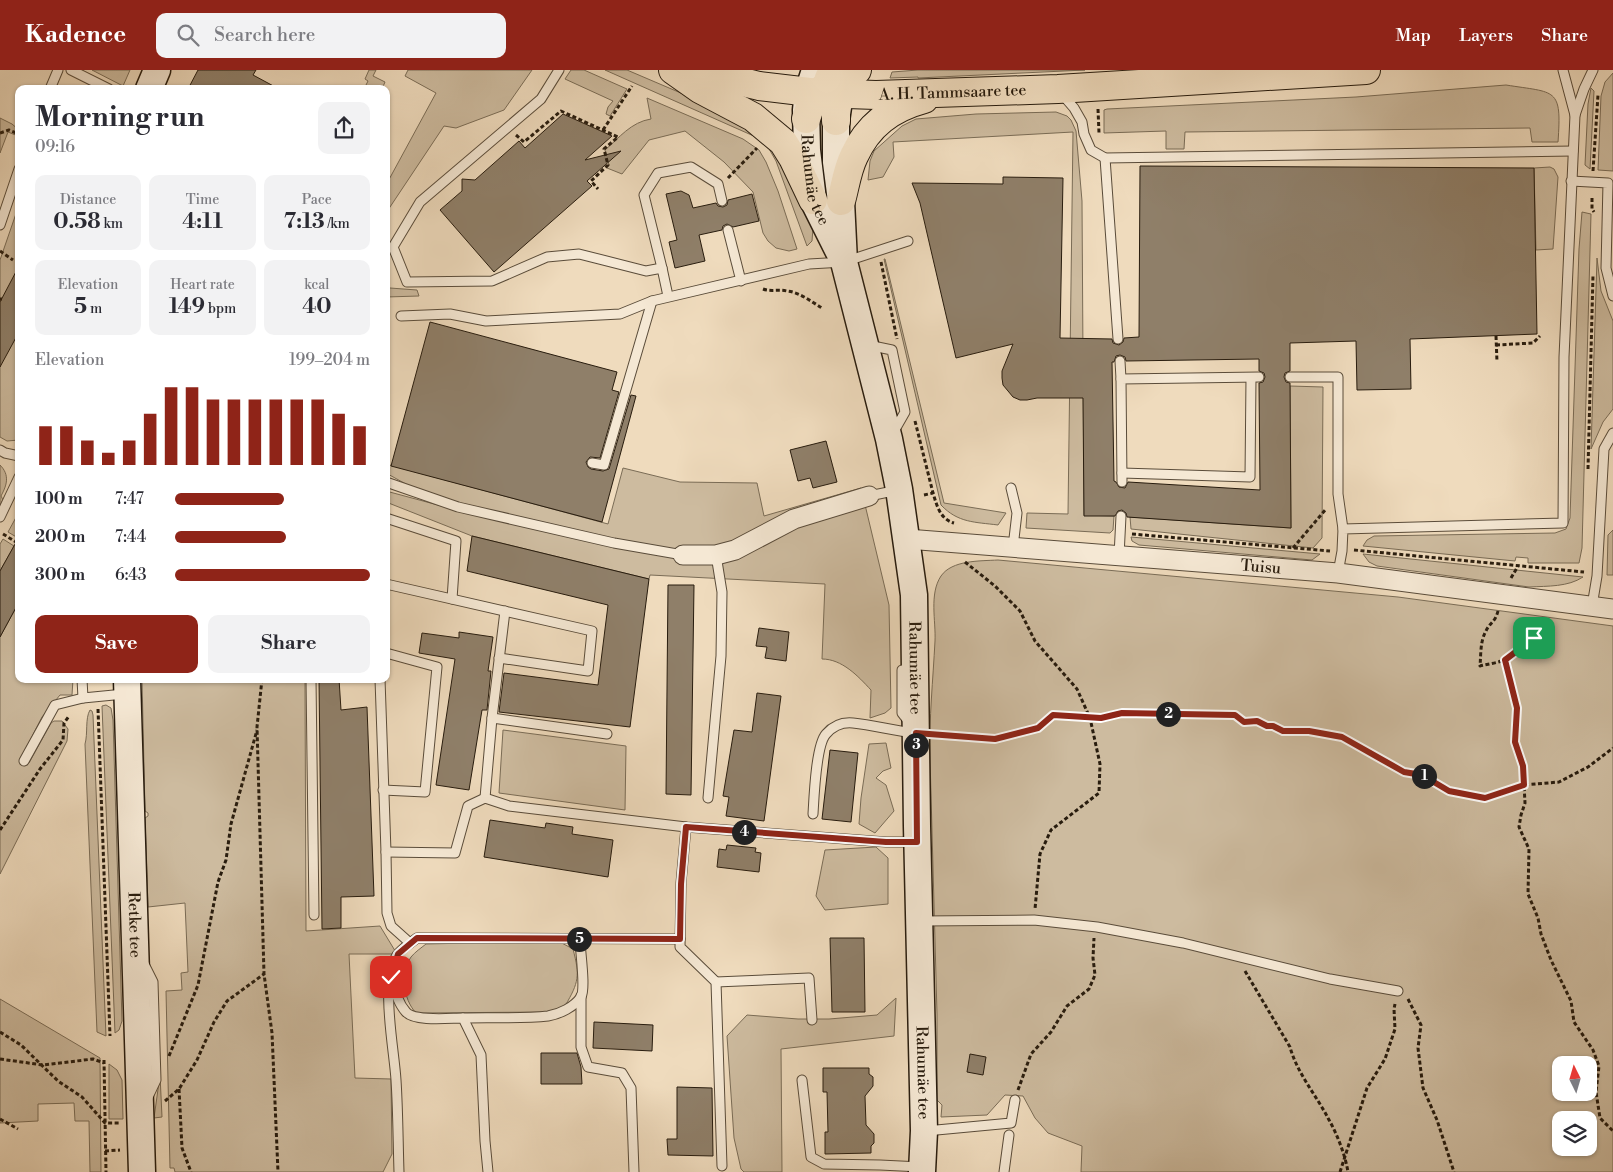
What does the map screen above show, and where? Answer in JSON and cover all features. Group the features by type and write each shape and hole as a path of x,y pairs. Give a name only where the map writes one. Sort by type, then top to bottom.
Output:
{"main road":[{"path":"673,70 700,89 754,117 783,142 793,158 813,200"},
{"path":"693,70 759,86 833,83"},
{"name":"A. H. Tammsaare tee","path":"833,83 852,84 861,90 876,95 1058,89 1366,70"},
{"path":"806,119 812,102 833,83"},
{"path":"841,202 853,158 862,140 874,126 904,105 947,93"}],"street":[{"path":"151,85 157,70"},
{"name":"Rahumäe tee","path":"833,83 836,162 841,202 844,262 888,439 911,492 906,539 914,595 910,630 916,733 918,922 924,1131 922,1170"},
{"name":"Rahumäe tee","path":"806,119 805,136 813,200 844,262"},
{"path":"683,556 716,555 735,550 794,519 868,496"},
{"name":"Tuisu","path":"906,539 1338,573 1613,609"},
{"name":"Retke tee","path":"127,686 134,943 132,1118 142,1172"}],"lane":[{"path":"52,85 58,70"},
{"path":"72,70 101,85"},
{"path":"559,70 541,99 420,202 393,247 407,282 492,281 547,257 579,254 646,271 662,268"},
{"path":"1563,70 1575,115"},
{"path":"1343,529 1563,523 1564,358 1575,115 1593,70"},
{"path":"1058,89 1074,108 1082,122 1084,134 1091,150 1105,158 1573,151"},
{"path":"1105,158 1118,339"},
{"path":"668,296 644,195 658,173 690,167 718,184 722,201"},
{"path":"0,225 15,181"},
{"path":"1571,181 1610,183 1606,268 1613,296"},
{"path":"728,230 741,281"},
{"path":"401,316 450,314 486,321 620,314 652,300 810,264 844,262 908,241"},
{"path":"592,463 604,465 652,300"},
{"path":"1120,361 1122,478 1250,476 1255,378 1121,379"},
{"path":"1290,376 1338,377 1338,494 1343,529 1338,573"},
{"path":"1592,606 1597,576 1604,449 1613,433"},
{"path":"0,450 15,455"},
{"path":"390,483 458,507 614,543 683,556"},
{"path":"0,517 15,485"},
{"path":"1011,488 1017,513 1013,547"},
{"path":"868,496 911,492"},
{"path":"1119,556 1121,516"},
{"path":"390,519 456,541 452,599"},
{"path":"708,798 721,656 722,592 716,555"},
{"path":"390,585 592,632 588,671 499,658"},
{"path":"485,798 492,718 505,611"},
{"path":"383,790 425,792 437,667 390,654"},
{"path":"902,665 902,713 916,733"},
{"path":"82,683 83,698"},
{"path":"311,683 314,915"},
{"path":"380,683 387,913 391,926 410,943"},
{"path":"24,760 54,705 127,686"},
{"path":"492,718 607,734"},
{"path":"813,814 819,751 825,735 838,724 852,722 916,733"},
{"path":"386,852 455,853 468,806 485,798 509,806 686,827 877,842 917,842"},
{"path":"686,827 681,884 680,947 716,982 722,1166"},
{"path":"918,922 1034,920 1097,927 1183,943 1330,979 1398,991"},
{"path":"399,1172 396,1079 388,994 398,954 410,943 417,938 680,939"},
{"path":"580,939 580,957 584,981 581,996 581,1047 588,1067 622,1073 631,1088 634,1172"},
{"path":"391,977 398,1000 407,1014 416,1018 550,1016 568,1010 581,996"},
{"path":"716,982 809,978 812,1020"},
{"path":"463,1018 481,1055 488,1172"},
{"path":"802,1080 807,1137 811,1157 824,1164 880,1165 922,1170"},
{"path":"924,1131 1011,1123 1015,1100"},
{"path":"1004,1172 1009,1135"}],"path":[{"path":"603,130 632,86"},
{"path":"1593,172 1598,91"},
{"path":"1098,106 1099,136"},
{"path":"508,128 524,142 561,111 618,137 604,149 608,164 591,182 598,189"},
{"path":"0,133 9,130 15,132"},
{"path":"718,187 761,144"},
{"path":"1592,198 1593,211"},
{"path":"1586,209 1599,210"},
{"path":"0,251 13,260"},
{"path":"1588,472 1593,273"},
{"path":"741,281 770,291 786,290 794,292 822,308"},
{"path":"1496,336 1497,362"},
{"path":"1496,345 1533,343 1540,336"},
{"path":"911,492 933,493 938,510 951,523 959,524"},
{"path":"1293,549 1326,509"},
{"path":"3,534 15,541"},
{"path":"1131,534 1323,551"},
{"path":"949,542 965,563 995,586 1020,611 1035,641 1077,689 1090,718 1100,764 1099,793 1051,830 1040,854 1034,920"},
{"path":"1362,550 1584,572 1584,564"},
{"path":"1518,566 1501,594 1496,620 1486,629 1482,641 1480,666 1505,660 1534,638 1544,625 1555,602"},
{"path":"1505,660 1517,708 1515,742 1523,766 1525,803 1519,827 1529,849 1528,894 1538,918 1541,934 1551,960 1571,1001 1574,1022 1593,1050 1599,1066 1596,1092 1600,1118 1613,1131"},
{"path":"262,683 257,727 264,974 272,1033 278,1172"},
{"path":"0,830 40,769 64,740 64,723 83,698"},
{"path":"98,706 110,1036"},
{"path":"916,733 995,739 1038,728 1053,715 1090,718 1101,718 1122,713 1235,715 1244,722 1257,721 1283,731 1309,731 1342,737 1404,772 1422,775 1449,791 1485,798 1524,785 1559,782 1588,766 1613,748"},
{"path":"167,1060 198,986 218,882 226,860 231,824 257,727"},
{"path":"1015,1100 1031,1054 1051,1032 1067,1006 1089,989 1095,975 1092,958 1097,927"},
{"path":"1236,956 1290,1047 1294,1060 1329,1119 1345,1158 1348,1172"},
{"path":"165,1101 179,1089 197,1060 214,1022 227,1001 264,974"},
{"path":"1340,1172 1367,1088 1385,1059 1395,1029 1394,1009 1398,991 1410,1000 1421,1025 1418,1048 1423,1088 1437,1120 1454,1172"},
{"path":"0,1032 21,1045 58,1080 82,1097 105,1124"},
{"path":"0,1059 43,1064 93,1059 104,1062 106,1172"},
{"path":"179,1089 182,1148 191,1172"},
{"path":"105,1124 132,1118"},
{"path":"0,1119 18,1129"}],"shaded area":[{"path":"92,70 130,70 123,85"},
{"path":"369,70 376,70 373,76 385,82 384,85 366,85 368,81 365,79"},
{"path":"408,70 532,70 504,110 456,128 444,126 390,207 390,178 436,93 405,76"},
{"path":"571,70 584,70 627,89 610,116 606,114 608,107 613,101 565,79"},
{"path":"605,70 627,70 730,114 756,137"},
{"path":"918,70 1085,70 890,78 892,72"},
{"path":"1613,73 1613,171 1598,170 1601,96 1605,82"},
{"path":"1506,85 1545,92 1552,96 1559,111 1558,142 1532,142 1530,128 1185,132 1184,149 1166,149 1166,131 1104,133 1104,110 1107,109 1356,97"},
{"path":"1591,88 1594,91 1590,169 1585,165 1588,104"},
{"path":"647,98 743,139 759,150 778,191 797,249 789,251 776,248 768,241 763,233 753,192 724,162 685,131 649,140 622,174 607,168 609,165 605,150 631,127 651,119"},
{"path":"1056,112 1067,116 1076,131 1082,201 1084,515 1114,516 1113,530 1110,533 1026,528 1027,513 1068,514 1073,132 893,142 894,157 883,177 868,180 870,161 874,151 902,126 916,119 976,114"},
{"path":"0,118 15,127 15,135 8,132 0,153"},
{"path":"771,142 813,228 812,241 807,246 776,161 768,147"},
{"path":"1550,167 1554,169 1558,177 1553,249 1536,250 1534,168"},
{"path":"1582,212 1591,214 1582,548 1579,563 1528,563 1528,558 1516,557 1515,561 1363,546 1367,540 1374,536 1555,533 1566,529 1570,518 1579,249"},
{"path":"15,217 15,440 7,441 0,437 0,260"},
{"path":"1597,258 1601,291 1613,321 1613,409 1603,422 1591,449"},
{"path":"884,259 944,503 1006,513 998,525 967,521 947,511 941,505"},
{"path":"390,288 417,290 419,296 390,297"},
{"path":"1290,386 1323,387 1322,538 1313,548 1131,529 1130,517 1291,528"},
{"path":"0,465 5,473 6,480 1,496 3,500 0,505"},
{"path":"390,465 608,524 623,468 680,482 757,483 764,516 861,488 889,605 891,708 885,713 870,718 871,690 843,665 822,659 825,584 650,575 649,579 472,536 390,504 390,492 449,508 390,475"},
{"path":"15,519 15,536 8,532"},
{"path":"1613,530 1613,575 1607,575 1608,535"},
{"path":"1131,537 1320,554 1312,560 1139,545 1132,541"},
{"path":"3,539 14,546 0,571 0,544"},
{"path":"1363,554 1583,577 1571,583 1529,587 1377,566 1369,562"},
{"path":"998,560 1398,597 1613,626 1613,1172 1081,1172 1082,1146 1048,1133 1035,1118 1023,1096 1005,1095 987,1115 941,1117 942,1105 937,1100 937,1014 930,757 935,641 934,599 937,583 946,571 959,564"},
{"path":"15,609 15,683 73,683 72,695 60,695 42,717 21,758 29,763 51,723 54,721 62,721 68,729 67,741 0,874 0,637"},
{"path":"142,683 305,683 306,931 380,926 397,954 349,954 355,1078 391,1079 392,1154 383,1172 175,1172 174,1168 170,1168 166,991 182,990 181,973 188,972 185,903 148,907 145,818 148,816 148,813 145,811"},
{"path":"106,705 111,708 113,720 122,1021 119,1030 115,1033 102,706"},
{"path":"90,710 93,715 106,1036 97,1032 85,744"},
{"path":"503,730 626,746 625,810 499,793"},
{"path":"886,743 891,768 883,771 876,778 886,785 894,811 875,833 859,824 861,798 869,744"},
{"path":"876,847 888,858 888,904 825,910 816,896 825,850"},
{"path":"558,941 573,949 577,966 576,985 565,1006 548,1012 416,1013 408,1001 404,986 405,971 411,957 426,944"},
{"path":"896,998 894,1036 781,1049 782,1172 744,1172 741,1169 734,1138 727,1036 747,1015 798,1019 829,1019 877,1015"},
{"path":"0,999 100,1058 101,1172 90,1172 89,1121 75,1121 74,1103 38,1104 38,1121 0,1123"},
{"path":"109,1064 117,1070 122,1080 123,1119 109,1119"},
{"path":"160,1075 162,1117 154,1118"}],"building":[{"path":"198,70 256,70 253,75 272,85 190,85"},
{"path":"563,114 612,136 585,160 621,151 587,181 592,186 494,272 440,210 462,191 462,179 475,180 519,141 525,148"},
{"path":"1140,166 1534,168 1537,334 1410,339 1411,389 1357,390 1356,341 1290,343 1290,371 1285,373 1284,377 1286,382 1290,383 1291,528 1127,517 1126,513 1122,510 1118,511 1115,516 1084,516 1083,398 1020,400 1013,397 1003,385 1002,371 1013,344 956,358 920,203 912,183 1003,184 1003,177 1063,178 1060,338 1112,339 1113,343 1119,345 1123,342 1124,338 1139,337","holes":["1116,356 1125,357 1126,361 1259,359 1259,371 1264,373 1265,377 1263,382 1259,383 1260,490 1128,482 1125,488 1119,487 1114,481 1112,362 1114,362"]},
{"path":"681,191 689,195 693,208 716,203 718,206 723,207 727,205 728,200 752,194 759,221 733,227 727,224 723,226 722,230 699,235 705,261 675,268 669,242 677,240 666,194"},
{"path":"15,274 15,339 0,367 0,302"},
{"path":"430,322 617,372 612,390 619,392 600,458 590,457 586,462 591,469 603,471 609,469 631,395 636,396 602,522 391,466"},
{"path":"826,441 837,482 813,488 810,478 798,481 790,450"},
{"path":"472,536 649,579 630,727 499,712 504,673 598,685 608,605 467,571"},
{"path":"15,544 15,609 0,637 0,571"},
{"path":"668,585 694,585 691,795 666,794"},
{"path":"759,628 789,632 786,661 765,658 767,647 756,646"},
{"path":"459,632 493,637 488,671 491,671 487,710 482,710 469,790 436,785 455,659 419,653 422,633 459,638"},
{"path":"319,683 339,683 341,710 367,707 374,896 341,897 341,928 322,929"},
{"path":"757,693 781,696 764,821 726,816 729,797 723,796 734,730 752,732"},
{"path":"830,750 858,753 851,822 822,819"},
{"path":"490,820 545,828 546,823 573,827 572,834 613,840 608,877 484,857"},
{"path":"727,845 756,848 755,852 761,853 759,872 717,867 719,849 726,850"},
{"path":"830,938 864,938 865,1012 832,1012"},
{"path":"594,1022 653,1025 652,1051 593,1048"},
{"path":"541,1053 577,1053 581,1067 582,1084 541,1084"},
{"path":"970,1054 986,1057 983,1075 967,1072"},
{"path":"823,1068 869,1068 869,1074 873,1077 873,1086 865,1096 866,1125 874,1134 871,1153 825,1154 825,1132 828,1132 827,1092 823,1092"},
{"path":"677,1087 712,1088 713,1156 668,1155 667,1139 677,1139"}],"route":[{"path":"391,977 398,954 417,938 680,939 681,884 686,827 886,842 917,842 916,733 995,739 1038,728 1053,715 1101,718 1122,713 1235,715 1244,722 1257,721 1283,731 1309,731 1342,737 1404,772 1422,775 1449,791 1485,798 1524,785 1523,766 1515,742 1517,708 1505,660 1534,638"}]}
